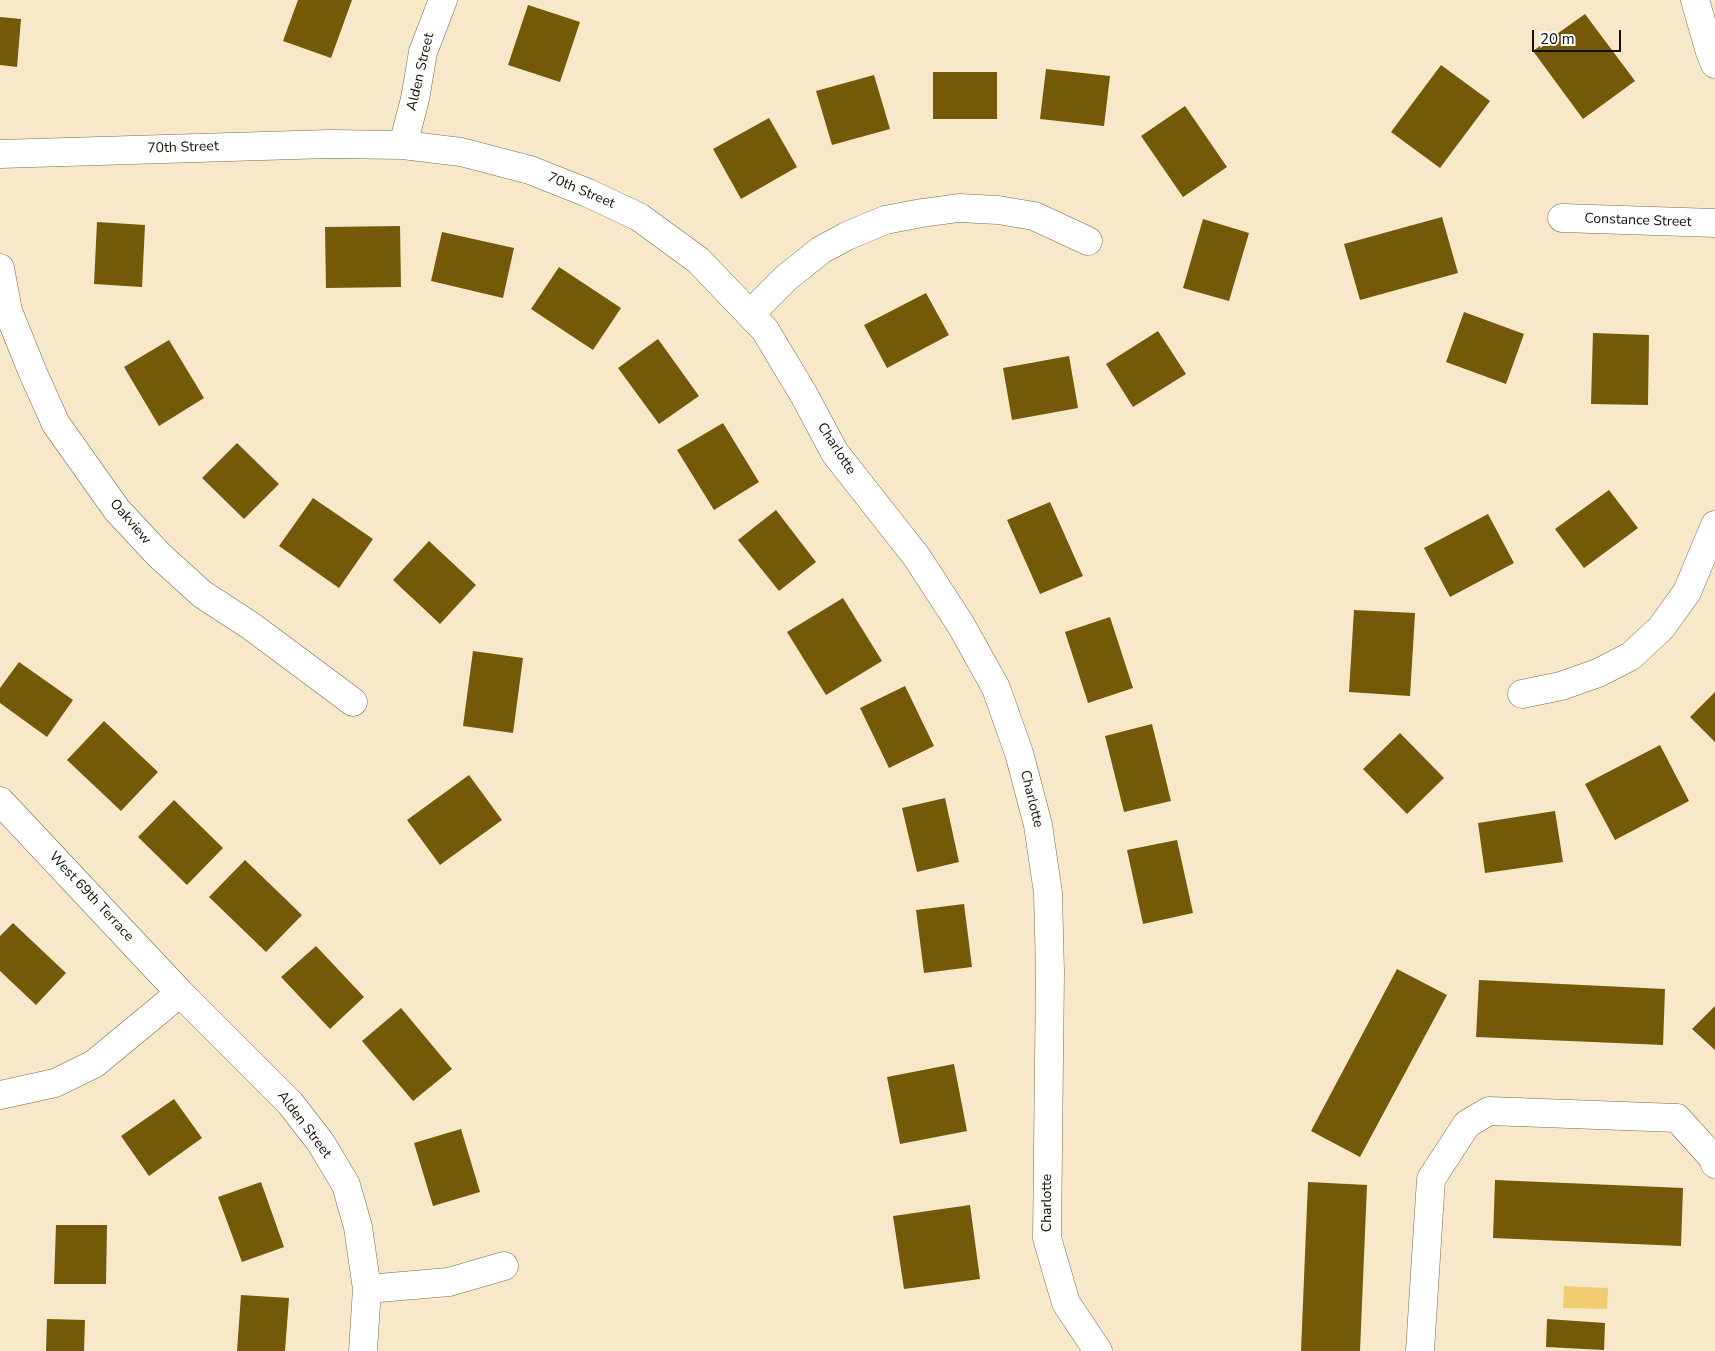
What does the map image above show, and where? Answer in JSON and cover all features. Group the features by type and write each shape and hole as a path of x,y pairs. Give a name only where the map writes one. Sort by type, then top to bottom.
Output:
{"street":[{"name":"Alden Street","path":"404,145 415,99 423,52 443,0"},
{"path":"1695,0 1715,64"},
{"name":"70th Street","path":"0,154 329,144 404,145 461,152 530,170 588,193 639,217 698,260 750,314"},
{"path":"750,314 786,278 821,250 847,236 885,220 922,212 959,208 998,210 1034,216 1088,241"},
{"name":"Constance Street","path":"1562,218 1715,223"},
{"name":"Oakview","path":"0,268 8,311 56,424 117,510 159,555 202,594 251,626 354,702"},
{"name":"Charlotte","path":"750,314 765,330 804,395 835,453 916,556 961,625 996,688 1019,753 1038,825 1048,893 1050,982 1047,1238 1066,1303 1098,1351"},
{"path":"1522,694 1561,686 1589,677 1631,656 1661,628 1687,592 1715,524"},
{"name":"West 69th Terrace","path":"0,801 180,994"},
{"name":"Alden Street","path":"180,994 290,1103 321,1143 346,1185 358,1227 367,1288 363,1351"},
{"path":"0,1094 55,1083 94,1064 180,994"},
{"path":"1422,1350 1431,1179 1467,1124 1489,1110 1677,1118 1713,1158 1715,1164"},
{"path":"367,1288 449,1282 504,1266"}],"shaded area":[{"path":"1564,1286 1608,1288 1607,1309 1563,1308"}],"building":[{"path":"298,0 352,0 331,58 283,41"},
{"path":"528,5 580,22 560,82 508,65"},
{"path":"1585,14 1635,81 1583,119 1533,51"},
{"path":"0,17 21,19 17,67 0,65"},
{"path":"1441,65 1490,101 1440,168 1391,132"},
{"path":"1046,69 1110,76 1104,126 1040,119"},
{"path":"933,72 997,72 997,119 933,119"},
{"path":"874,75 890,129 832,145 816,91"},
{"path":"1185,106 1227,167 1183,197 1141,136"},
{"path":"769,118 797,167 741,199 713,149"},
{"path":"1442,217 1458,273 1360,300 1344,244"},
{"path":"1203,219 1249,233 1229,301 1183,288"},
{"path":"97,222 145,225 142,287 94,284"},
{"path":"400,226 401,287 326,288 325,227"},
{"path":"442,232 514,248 503,298 431,281"},
{"path":"559,267 621,308 593,350 531,309"},
{"path":"926,293 949,335 887,368 864,325"},
{"path":"1464,312 1524,334 1506,384 1446,362"},
{"path":"1158,331 1186,374 1133,407 1106,364"},
{"path":"1593,333 1649,335 1648,405 1591,404"},
{"path":"658,339 699,396 659,424 618,368"},
{"path":"169,340 204,398 159,426 124,367"},
{"path":"1069,356 1078,408 1012,420 1003,368"},
{"path":"723,423 759,482 714,510 677,450"},
{"path":"237,443 279,484 244,519 202,478"},
{"path":"1609,490 1638,528 1584,568 1555,529"},
{"path":"313,498 373,539 339,588 279,546"},
{"path":"1050,502 1083,576 1040,594 1007,520"},
{"path":"776,510 816,562 779,591 738,540"},
{"path":"1488,514 1514,563 1450,597 1424,548"},
{"path":"429,541 476,585 440,624 393,580"},
{"path":"843,598 882,661 826,695 787,632"},
{"path":"1354,610 1415,613 1410,696 1349,692"},
{"path":"1110,617 1133,688 1088,703 1065,632"},
{"path":"473,651 523,658 513,733 463,726"},
{"path":"19,662 73,700 47,737 0,703 0,688"},
{"path":"905,686 934,746 889,768 860,708"},
{"path":"1715,692 1715,742 1690,717"},
{"path":"104,721 158,772 121,811 67,760"},
{"path":"1152,724 1171,801 1124,812 1105,736"},
{"path":"1400,733 1444,778 1407,814 1363,769"},
{"path":"1660,745 1689,801 1615,840 1585,784"},
{"path":"469,775 502,820 440,865 407,820"},
{"path":"945,798 959,862 917,872 902,808"},
{"path":"174,800 223,848 187,885 138,837"},
{"path":"1555,811 1563,862 1485,873 1478,823"},
{"path":"1177,840 1193,913 1143,924 1127,850"},
{"path":"245,860 302,915 266,952 209,897"},
{"path":"964,904 972,967 924,973 916,910"},
{"path":"13,923 66,973 36,1005 0,971 0,936"},
{"path":"316,946 364,997 330,1029 281,977"},
{"path":"1397,969 1447,995 1360,1157 1311,1131"},
{"path":"1479,980 1665,989 1663,1045 1476,1037"},
{"path":"1715,1006 1715,1050 1692,1029"},
{"path":"401,1008 452,1069 413,1101 362,1041"},
{"path":"954,1064 967,1131 900,1144 887,1077"},
{"path":"174,1099 202,1138 149,1176 121,1136"},
{"path":"461,1129 480,1192 433,1206 414,1143"},
{"path":"1495,1180 1683,1188 1681,1246 1493,1238"},
{"path":"261,1182 284,1247 242,1262 218,1197"},
{"path":"1308,1182 1367,1185 1360,1351 1301,1351"},
{"path":"970,1205 980,1279 904,1289 893,1216"},
{"path":"56,1225 107,1225 106,1284 54,1284"},
{"path":"241,1295 289,1298 285,1351 237,1351"},
{"path":"47,1319 85,1320 84,1351 46,1351"},
{"path":"1547,1319 1605,1323 1604,1350 1546,1347"}]}
